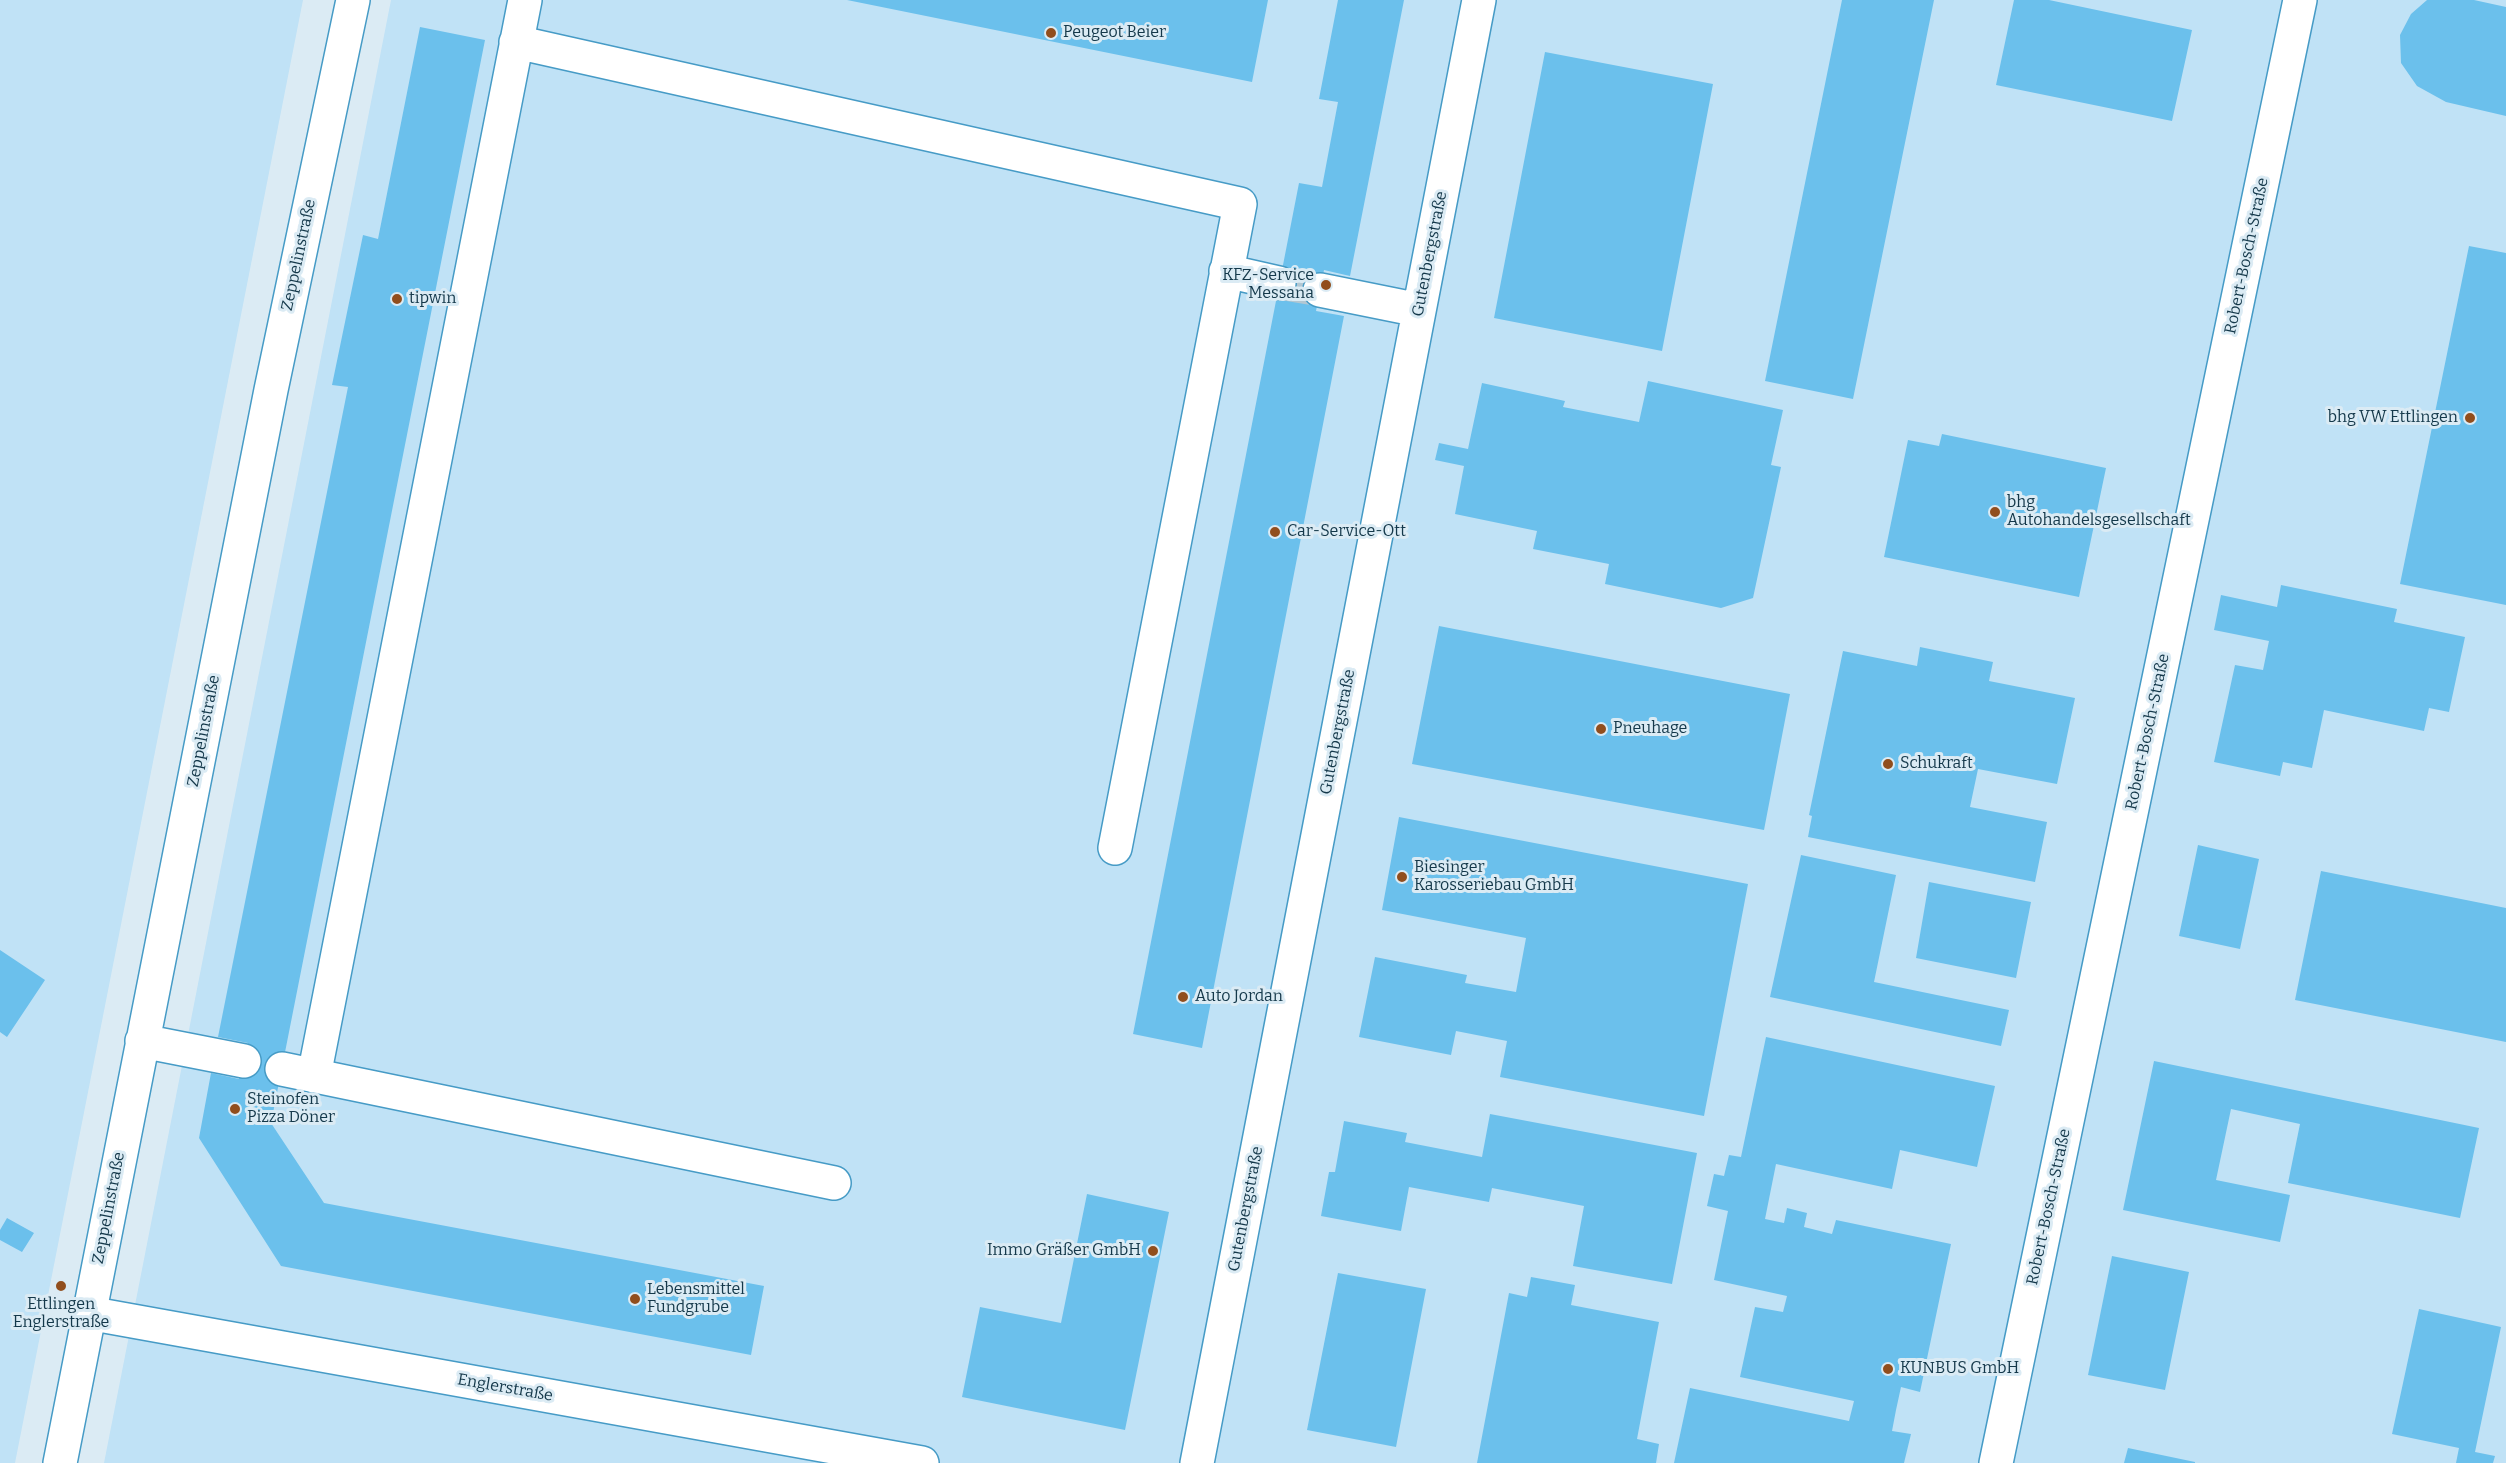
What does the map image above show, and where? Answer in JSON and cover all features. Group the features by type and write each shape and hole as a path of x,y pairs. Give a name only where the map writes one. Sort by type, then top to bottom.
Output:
{"street":[{"name":"Zeppelinstraße","path":"60,1463 271,390 353,0"},
{"path":"525,0 298,1073 834,1183"},
{"name":"Gutenbergstraße","path":"1197,1463 1479,0"},
{"name":"Robert-Bosch-Straße","path":"1996,1463 2299,5"},
{"path":"516,42 1240,204 1115,848"},
{"path":"1226,271 1280,283"},
{"path":"1320,290 1419,310"},
{"path":"142,1041 244,1061"},
{"name":"Englerstraße","path":"88,1313 922,1463"}],"shaded area":[{"path":"0,0 303,0 15,1463 0,1463"},
{"path":"391,0 2506,0 2506,1463 104,1463"}],"building":[{"path":"847,0 1268,0 1252,82"},
{"path":"1338,0 1404,0 1350,276 1324,270 1316,311 1344,316 1202,1048 1133,1034 1299,183 1322,187 1338,102 1319,99"},
{"path":"1842,0 1934,0 1853,399 1765,381"},
{"path":"2014,0 2049,0 2192,30 2172,121 1996,85"},
{"path":"2427,0 2474,0 2506,7 2506,116 2446,102 2417,86 2401,63 2400,35 2411,14"},
{"path":"420,27 485,40 271,1123 324,1203 764,1286 751,1355 281,1266 199,1138 211,1073 239,1079 248,1043 218,1037 348,387 332,385 363,235 378,239"},
{"path":"1545,52 1713,84 1662,351 1494,318"},
{"name":"bhg VW Ettlingen","path":"2469,246 2506,253 2506,605 2400,584"},
{"path":"1648,381 1783,410 1771,465 1781,467 1753,598 1721,608 1605,584 1609,564 1533,549 1537,531 1455,514 1464,466 1435,460 1439,443 1468,449 1482,383 1565,401 1563,407 1639,422"},
{"name":"bhg Autohandelsgesellschaft","path":"1942,434 2106,468 2079,597 1884,557 1908,440 1939,446"},
{"path":"2281,585 2397,609 2394,622 2465,637 2449,712 2429,708 2424,731 2324,710 2312,768 2283,762 2280,776 2214,762 2235,665 2263,670 2269,641 2214,630 2221,595 2277,607"},
{"name":"Pneuhage","path":"1439,626 1790,694 1764,830 1412,764"},
{"name":"Schukraft","path":"1920,647 1993,662 1989,681 2075,698 2057,784 1978,769 1970,807 2047,822 2035,882 1808,837 1812,816 1809,815 1843,651 1917,666"},
{"path":"1399,817 1748,884 1704,1116 1500,1077 1507,1041 1456,1031 1451,1055 1359,1037 1375,957 1467,975 1465,983 1516,992 1526,938 1382,910"},
{"path":"2198,845 2259,859 2240,949 2179,936"},
{"path":"1801,855 1896,875 1874,982 2009,1010 2001,1046 1770,997"},
{"path":"2321,871 2506,908 2506,1042 2295,1000"},
{"path":"1929,882 2031,902 2016,978 1916,958"},
{"path":"0,950 45,980 7,1037 0,1032"},
{"path":"1766,1037 1995,1086 1977,1167 1900,1150 1892,1189 1776,1164 1765,1219 1784,1223 1787,1208 1807,1213 1804,1227 1832,1234 1836,1220 1951,1244 1920,1392 1901,1387 1896,1410 1892,1431 1911,1434 1904,1463 1674,1463 1690,1388 1849,1421 1854,1401 1740,1377 1755,1307 1783,1312 1787,1296 1714,1280 1728,1211 1707,1206 1714,1174 1724,1176 1729,1155 1741,1157"},
{"path":"2154,1061 2479,1128 2460,1218 2288,1183 2300,1124 2231,1109 2216,1180 2290,1195 2280,1242 2123,1210"},
{"path":"1490,1114 1697,1153 1672,1284 1573,1266 1584,1206 1492,1188 1489,1202 1409,1187 1401,1231 1321,1216 1329,1172 1335,1172 1344,1121 1407,1133 1405,1142 1482,1157"},
{"path":"1087,1194 1169,1212 1125,1430 962,1397 980,1307 1061,1323"},
{"path":"7,1218 34,1233 22,1252 0,1240 0,1230"},
{"path":"2112,1256 2189,1272 2165,1390 2088,1375"},
{"path":"1338,1273 1426,1289 1396,1447 1307,1430"},
{"path":"1531,1277 1575,1285 1571,1305 1659,1322 1637,1439 1659,1444 1656,1463 1477,1463 1509,1293 1527,1297"},
{"path":"2419,1309 2501,1327 2475,1452 2495,1456 2493,1463 2456,1463 2459,1448 2392,1434"},
{"path":"2128,1448 2195,1462 2195,1463 2124,1463"}],"tunnel":[{"path":"1279,283 1320,290"}],"place":[{"name":"Peugeot Beier","path":"1051,33"},
{"name":"KFZ-Service Messana","path":"1326,285"},
{"name":"tipwin","path":"397,299"},
{"name":"bhg VW Ettlingen","path":"2470,418"},
{"name":"bhg Autohandelsgesellschaft","path":"1995,512"},
{"name":"Car-Service-Ott","path":"1275,532"},
{"name":"Pneuhage","path":"1601,729"},
{"name":"Schukraft","path":"1888,764"},
{"name":"Biesinger Karosseriebau GmbH","path":"1402,877"},
{"name":"Auto Jordan","path":"1183,997"},
{"name":"Steinofen Pizza Döner","path":"235,1109"},
{"name":"Immo Gräßer GmbH","path":"1153,1251"},
{"name":"Ettlingen Englerstraße","path":"61,1286"},
{"name":"Lebensmittel Fundgrube","path":"635,1299"},
{"name":"KUNBUS GmbH","path":"1888,1369"}]}
